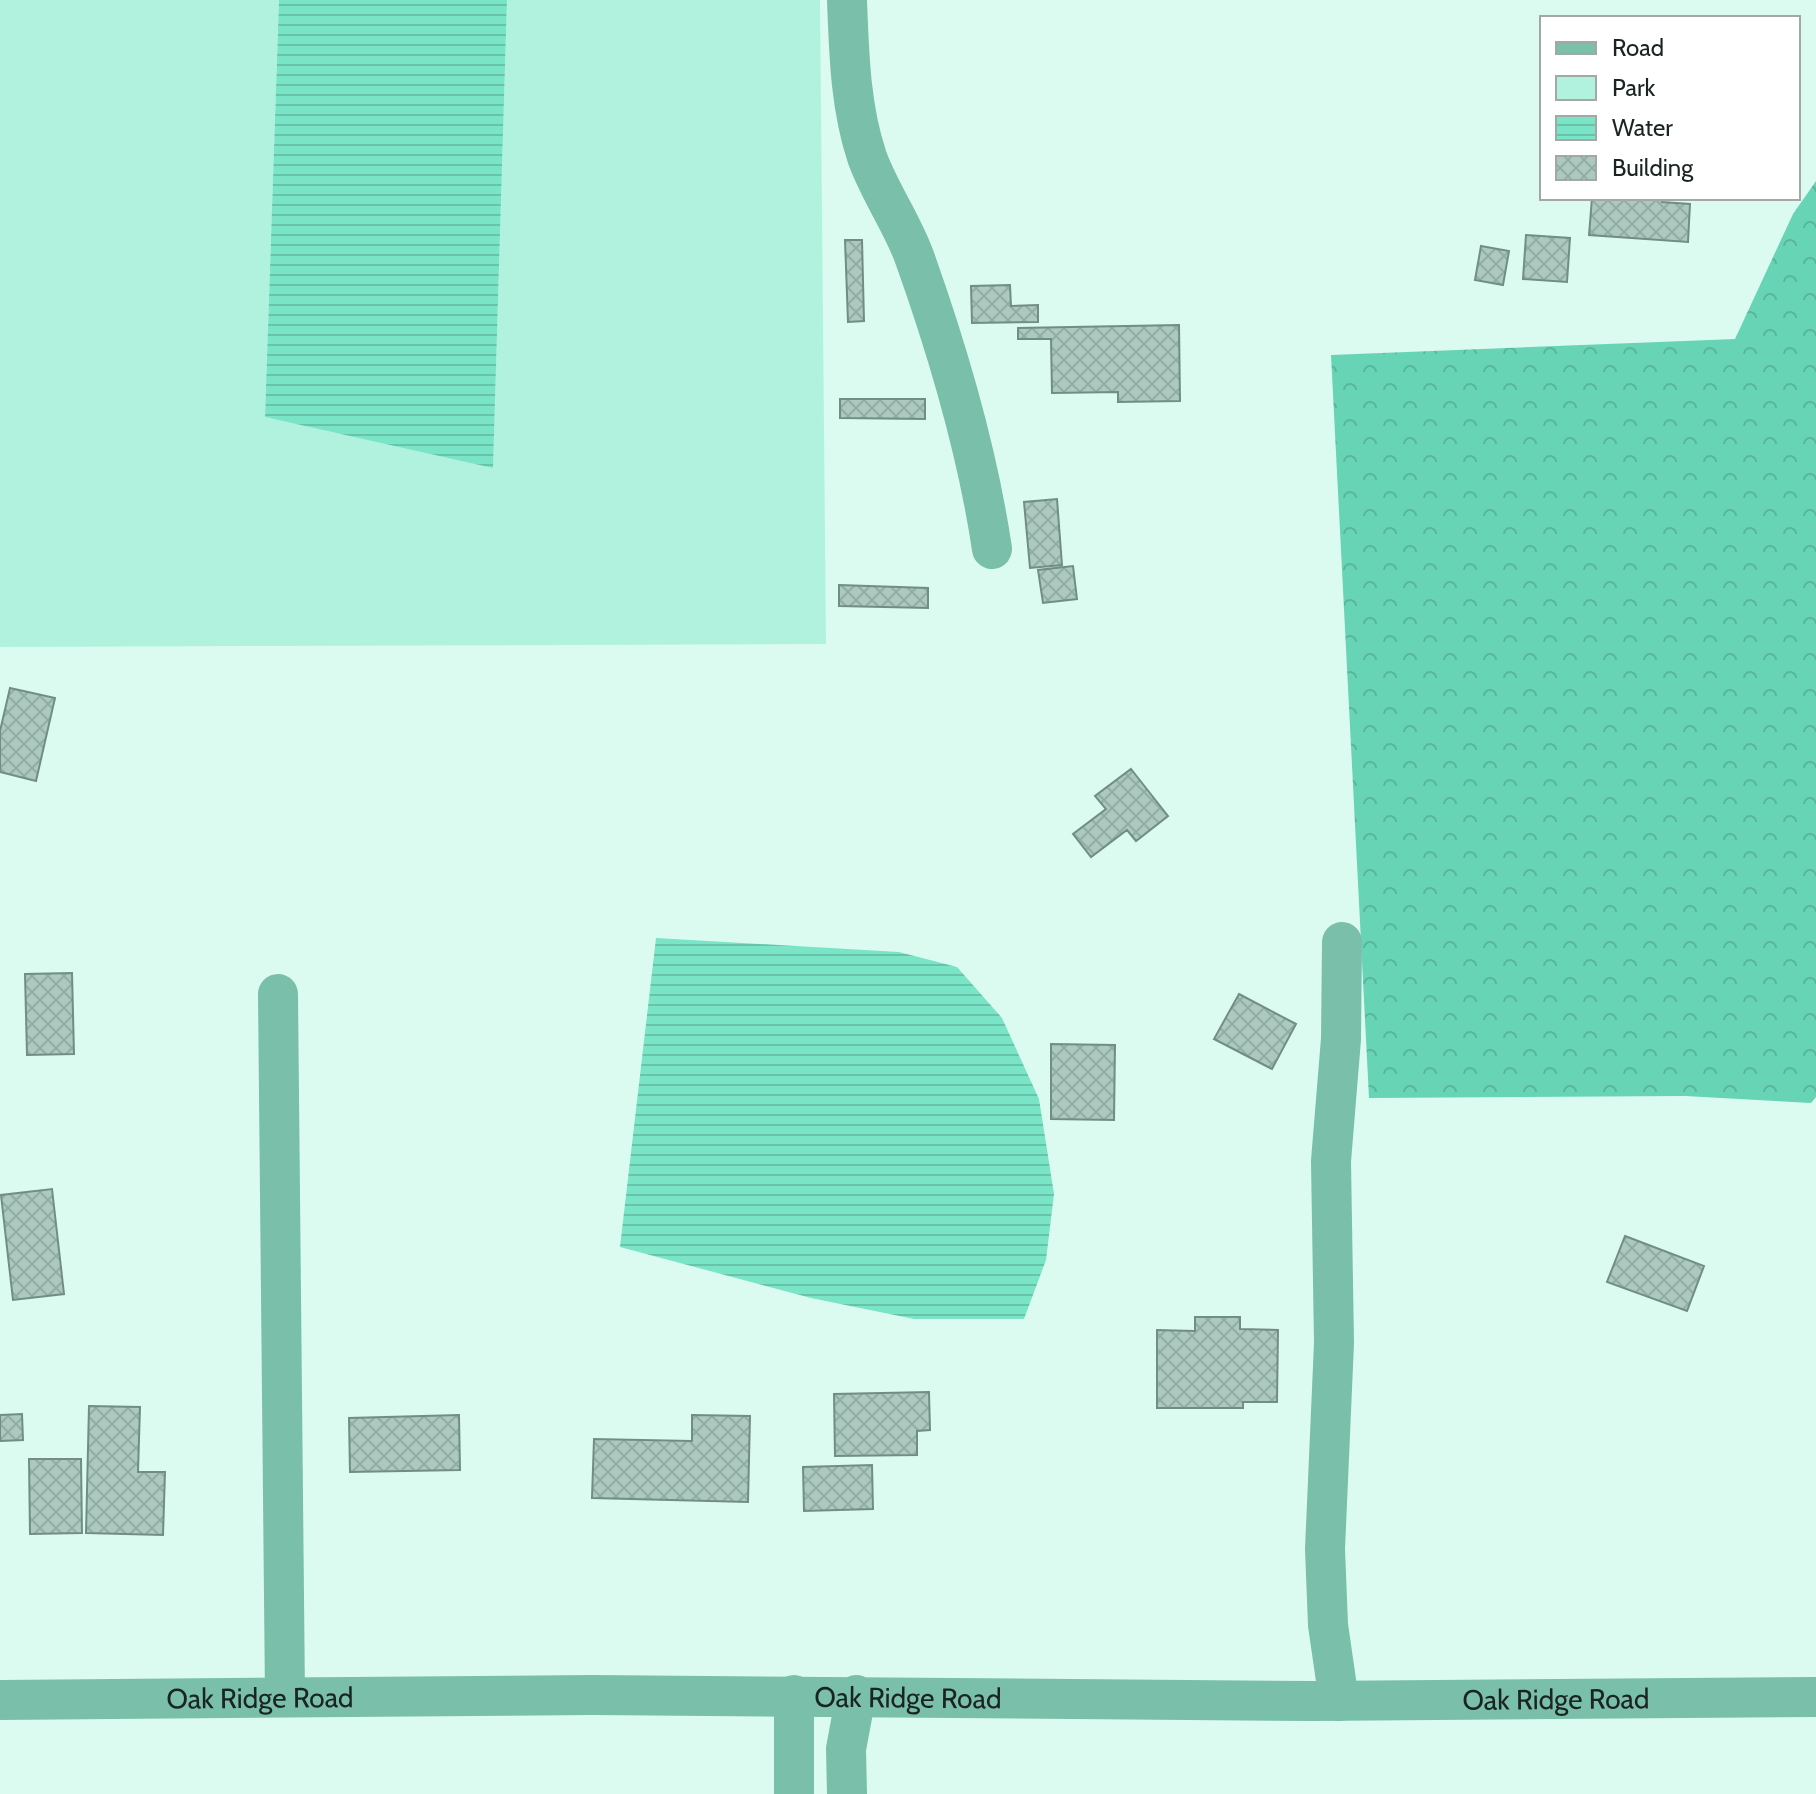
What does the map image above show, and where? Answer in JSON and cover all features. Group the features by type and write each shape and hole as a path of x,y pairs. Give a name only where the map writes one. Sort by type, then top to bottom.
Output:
{"street":[{"path":"847,0 852,89 867,156 913,252 970,428 983,484 992,549"},
{"path":"1339,1701 1328,1625 1325,1549 1334,1343 1331,1161 1341,1039 1342,942"},
{"path":"278,994 285,1697"},
{"path":"794,1695 794,1794"},
{"name":"Oak Ridge Road","path":"0,1700 794,1695 1339,1701 1816,1697"},
{"path":"847,1794 846,1749 856,1695"}],"green space":[{"path":"0,0 279,0 265,417 493,467 507,0 820,0 826,644 0,647"},
{"path":"1816,181 1816,1097 1811,1103 1685,1096 1369,1098 1331,355 1735,339 1793,214"}],"water":[{"path":"279,0 507,0 493,468 265,417"},
{"path":"656,938 899,952 957,967 1002,1018 1039,1099 1054,1194 1046,1260 1024,1319 914,1319 811,1298 620,1247"}],"building":[{"path":"1592,200 1662,200 1690,204 1688,242 1589,235"},
{"path":"1526,235 1570,238 1567,282 1523,279"},
{"path":"845,240 862,240 864,321 848,322"},
{"path":"1481,246 1509,251 1503,285 1475,280"},
{"path":"1010,285 1011,306 1038,305 1038,322 972,323 971,286"},
{"path":"1179,325 1180,401 1118,402 1118,392 1052,393 1051,339 1018,339 1018,328"},
{"path":"840,399 925,399 925,419 840,418"},
{"path":"1057,499 1062,565 1030,568 1024,502"},
{"path":"1073,566 1077,599 1043,603 1038,570"},
{"path":"839,585 928,588 928,608 839,606"},
{"path":"10,688 55,698 36,781 0,772 0,731"},
{"path":"1131,769 1168,816 1136,841 1127,830 1091,857 1073,834 1106,809 1095,796"},
{"path":"72,973 74,1054 27,1055 25,974"},
{"path":"1239,994 1296,1024 1272,1069 1214,1039"},
{"path":"1051,1044 1115,1045 1114,1120 1051,1119"},
{"path":"52,1189 64,1294 13,1300 1,1195"},
{"path":"1625,1236 1704,1266 1687,1311 1607,1282"},
{"path":"1195,1317 1240,1317 1240,1329 1278,1330 1277,1402 1243,1402 1243,1408 1157,1408 1157,1330 1195,1331"},
{"path":"929,1392 930,1430 917,1431 917,1455 835,1456 834,1394"},
{"path":"89,1406 140,1407 138,1472 165,1472 163,1535 86,1533"},
{"path":"22,1414 23,1440 0,1441 0,1415"},
{"path":"459,1415 460,1470 350,1472 349,1418"},
{"path":"692,1415 750,1416 748,1502 592,1498 594,1439 692,1441"},
{"path":"29,1459 81,1459 82,1533 30,1534"},
{"path":"872,1465 873,1509 804,1511 803,1467"}]}
